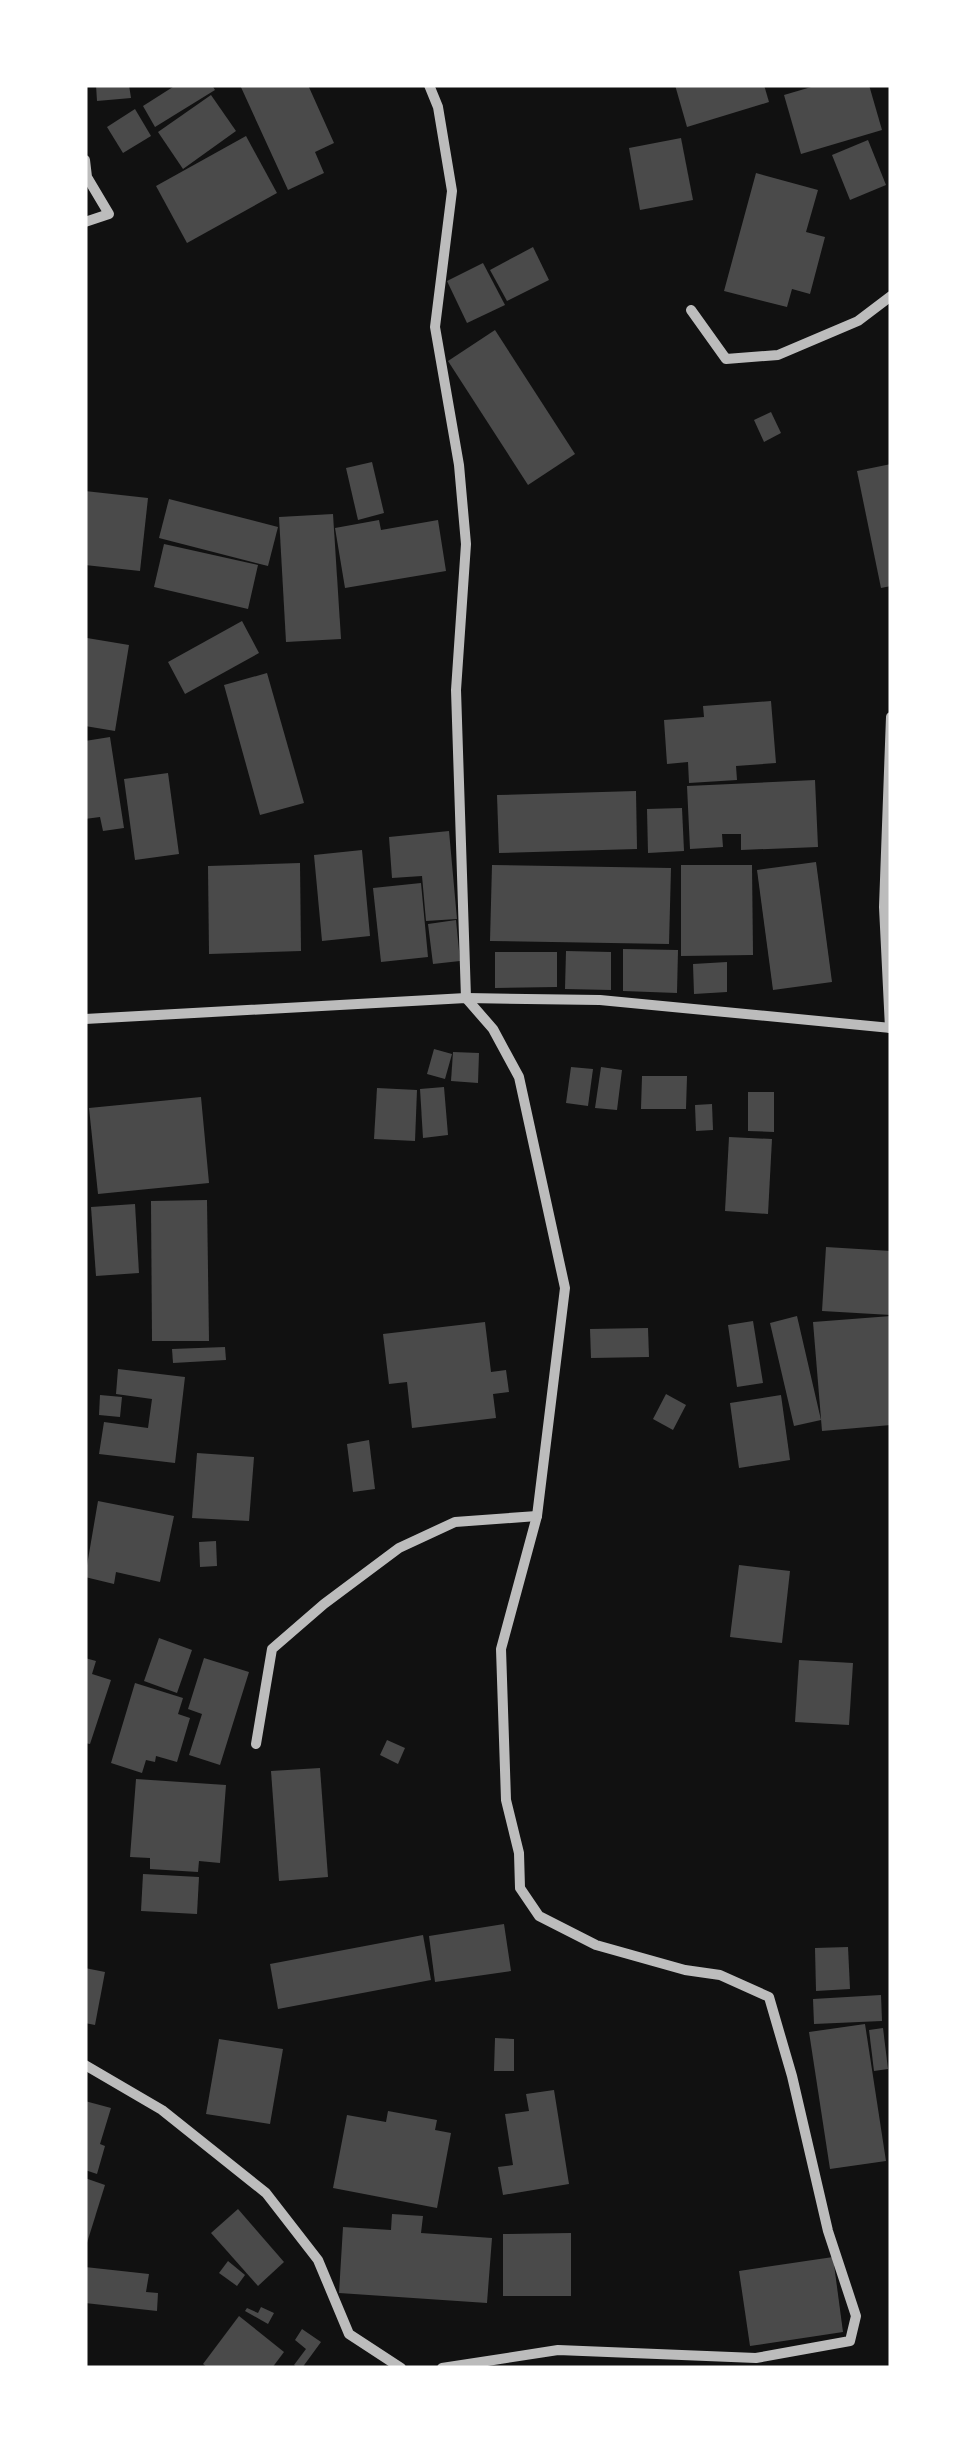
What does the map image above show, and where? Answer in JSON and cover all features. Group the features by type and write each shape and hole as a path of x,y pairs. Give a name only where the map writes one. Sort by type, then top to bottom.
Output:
{"street":[{"path":"429,85 438,106 452,191 436,327 466,544 456,690 466,998 493,1029 518,1077 565,1288 538,1516 502,1649 506,1800 519,1853 520,1888 539,1916 596,1946 685,1970 720,1975 769,1998 792,2076 828,2231 856,2316 850,2340 756,2358 558,2350 442,2368"},
{"path":"85,160 87,177 109,214 85,222"},
{"path":"691,310 726,359 778,355 858,320 891,296"},
{"path":"85,1018 466,998 600,1000 890,1028 884,907 891,717"},
{"path":"256,1744 272,1649 324,1604 399,1548 455,1522 538,1516"},
{"path":"85,2065 162,2110 266,2193 318,2260 350,2334 401,2368"}],"building":[{"path":"96,85 129,85 131,98 97,101"},
{"path":"176,85 212,85 215,90 155,127 143,106"},
{"path":"240,85 308,85 334,143 315,152 324,173 288,190"},
{"path":"675,85 764,85 769,102 687,127"},
{"path":"818,85 869,85 882,130 801,154 784,95"},
{"path":"211,95 236,131 183,169 158,132"},
{"path":"135,109 151,136 123,153 107,127"},
{"path":"246,136 277,193 187,243 156,186"},
{"path":"681,138 693,200 640,210 629,148"},
{"path":"868,140 886,185 850,200 832,155"},
{"path":"756,173 818,190 806,232 825,237 810,294 792,289 787,307 724,291"},
{"path":"533,247 549,280 507,301 490,270"},
{"path":"483,263 505,305 467,323 447,281"},
{"path":"495,330 575,454 528,485 448,361"},
{"path":"771,412 781,433 764,442 754,420"},
{"path":"372,462 384,513 358,520 346,468"},
{"path":"891,464 891,586 881,588 857,471"},
{"path":"85,491 148,498 140,571 85,565"},
{"path":"169,499 278,527 268,566 159,538"},
{"path":"333,514 341,639 286,642 279,517"},
{"path":"379,520 381,530 438,520 446,571 345,588 335,528"},
{"path":"164,544 258,565 248,609 154,587"},
{"path":"242,621 259,653 185,694 168,662"},
{"path":"87,638 129,645 115,731 85,726"},
{"path":"267,673 304,803 260,815 224,685"},
{"path":"771,701 776,763 736,766 737,780 689,783 688,762 667,764 664,720 704,717 703,706"},
{"path":"110,737 124,828 103,831 100,817 85,819 85,741"},
{"path":"168,773 179,854 135,860 124,779"},
{"path":"815,780 818,847 741,850 741,834 722,834 723,847 690,849 687,786"},
{"path":"636,791 637,849 499,853 497,795"},
{"path":"682,808 684,851 648,853 647,809"},
{"path":"449,831 457,919 426,921 422,876 392,878 389,837"},
{"path":"362,850 370,936 322,941 314,855"},
{"path":"816,862 832,982 773,990 757,870"},
{"path":"300,863 301,951 209,954 208,866"},
{"path":"492,865 671,868 669,944 490,941"},
{"path":"681,865 752,865 753,955 681,956"},
{"path":"421,883 428,957 381,962 373,888"},
{"path":"456,920 460,961 433,964 428,924"},
{"path":"623,949 678,950 677,993 623,991"},
{"path":"566,951 611,952 611,990 565,989"},
{"path":"495,952 557,952 557,987 495,988"},
{"path":"727,962 727,992 694,994 693,964"},
{"path":"434,1049 452,1054 445,1079 427,1074"},
{"path":"453,1052 479,1053 478,1083 451,1081"},
{"path":"571,1067 593,1069 588,1106 566,1103"},
{"path":"601,1067 622,1070 617,1110 595,1108"},
{"path":"642,1076 687,1076 686,1109 641,1109"},
{"path":"444,1087 448,1135 423,1138 420,1089"},
{"path":"377,1088 417,1090 415,1141 374,1139"},
{"path":"748,1092 774,1092 774,1132 748,1131"},
{"path":"201,1097 209,1183 98,1194 89,1108"},
{"path":"712,1104 713,1130 696,1131 695,1105"},
{"path":"729,1137 772,1139 768,1214 725,1211"},
{"path":"207,1200 209,1341 152,1341 151,1201"},
{"path":"135,1204 139,1273 96,1276 91,1207"},
{"path":"826,1247 891,1251 891,1315 822,1311"},
{"path":"797,1316 821,1420 794,1426 770,1323"},
{"path":"891,1316 891,1425 822,1431 813,1322"},
{"path":"753,1321 763,1383 737,1387 728,1325"},
{"path":"485,1322 491,1372 506,1370 509,1392 493,1394 496,1418 412,1428 407,1382 389,1384 383,1334"},
{"path":"648,1328 649,1357 591,1358 590,1329"},
{"path":"225,1347 226,1360 173,1363 172,1349"},
{"path":"118,1369 185,1377 175,1463 99,1454 104,1422 148,1428 152,1399 116,1394"},
{"path":"666,1394 686,1405 673,1430 653,1419"},
{"path":"100,1395 122,1397 120,1417 99,1415"},
{"path":"781,1395 790,1460 739,1468 730,1403"},
{"path":"369,1440 375,1489 353,1492 347,1444"},
{"path":"197,1453 254,1457 249,1521 192,1518"},
{"path":"98,1501 174,1516 160,1582 116,1572 114,1584 85,1577"},
{"path":"216,1541 217,1566 200,1567 199,1542"},
{"path":"739,1565 790,1571 782,1643 730,1637"},
{"path":"159,1638 192,1650 177,1693 144,1681"},
{"path":"85,1658 96,1661 92,1674 111,1680 90,1744 85,1743"},
{"path":"204,1658 249,1672 220,1765 189,1755 202,1714 188,1709"},
{"path":"799,1660 853,1663 849,1725 795,1722"},
{"path":"135,1683 183,1698 178,1714 190,1718 177,1762 156,1756 155,1762 146,1760 142,1773 111,1763"},
{"path":"387,1740 405,1748 398,1764 380,1755"},
{"path":"320,1768 328,1877 279,1881 271,1771"},
{"path":"136,1779 226,1785 220,1863 199,1861 198,1872 150,1869 150,1858 130,1857"},
{"path":"143,1874 199,1877 197,1914 141,1911"},
{"path":"504,1924 511,1971 435,1982 429,1936"},
{"path":"423,1935 431,1980 278,2009 270,1964"},
{"path":"848,1947 850,1989 816,1991 815,1948"},
{"path":"85,1968 105,1972 95,2025 85,2023"},
{"path":"881,1995 882,2021 814,2024 813,1999"},
{"path":"865,2024 886,2161 830,2169 809,2032"},
{"path":"883,2028 888,2069 874,2071 869,2030"},
{"path":"495,2038 514,2039 514,2071 494,2071"},
{"path":"219,2039 283,2049 270,2124 206,2114"},
{"path":"554,2090 569,2184 503,2195 498,2167 513,2165 505,2114 529,2111 526,2094"},
{"path":"85,2101 111,2108 100,2144 105,2146 97,2174 85,2170"},
{"path":"388,2111 437,2120 435,2130 451,2133 437,2208 333,2188 347,2115 386,2122"},
{"path":"85,2178 105,2185 86,2246 85,2246"},
{"path":"238,2209 284,2262 258,2286 211,2233"},
{"path":"392,2214 423,2216 421,2233 492,2238 487,2303 339,2293 343,2227 391,2230"},
{"path":"571,2233 571,2296 503,2296 503,2234"},
{"path":"833,2257 843,2332 750,2346 739,2271"},
{"path":"228,2261 245,2275 237,2286 219,2273"},
{"path":"85,2267 149,2274 146,2292 158,2293 157,2311 85,2303"},
{"path":"261,2307 274,2313 268,2324 245,2311 247,2308 258,2313"},
{"path":"239,2316 284,2352 272,2368 208,2368 203,2364"},
{"path":"302,2329 321,2342 298,2368 294,2365 306,2349 295,2340"}]}
